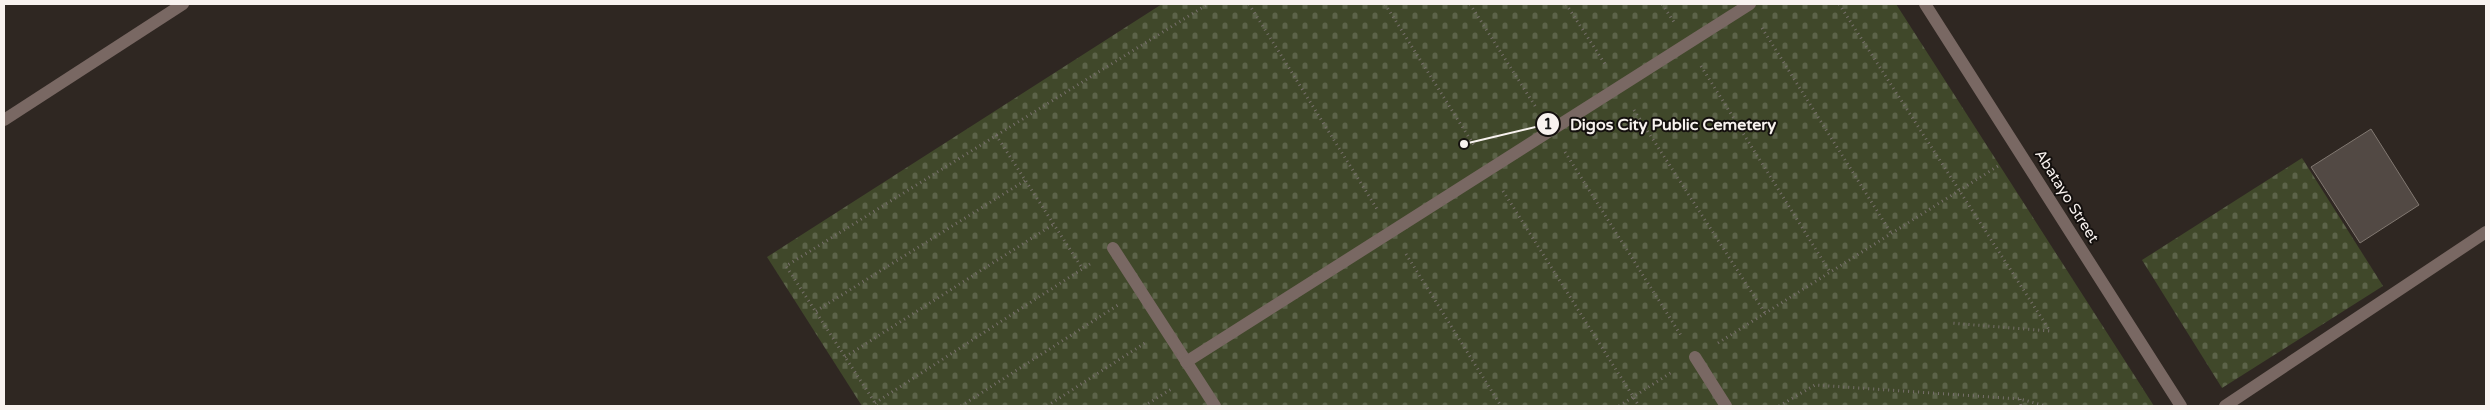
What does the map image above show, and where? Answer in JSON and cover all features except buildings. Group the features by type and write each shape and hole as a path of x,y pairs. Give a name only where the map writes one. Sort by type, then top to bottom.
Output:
{"street":[{"path":"4,120 183,4"},
{"path":"1186,362 1749,4"},
{"name":"Abatayo Street","path":"1925,4 2181,406"},
{"path":"2225,406 2486,232"},
{"path":"1113,248 1215,406"},
{"path":"1695,357 1726,406"}],"path":[{"path":"1113,248 876,405 786,266 1208,4"},
{"path":"1249,4 1501,406"},
{"path":"1385,4 1639,406"},
{"path":"1470,4 1695,357"},
{"path":"1566,4 1765,313"},
{"path":"1662,4 1830,272"},
{"path":"1749,4 1891,233"},
{"path":"1839,4 2050,331 1950,323"},
{"path":"996,135 1082,268"},
{"path":"1619,406 2019,152"},
{"path":"816,312 1026,180"},
{"path":"845,357 1054,224"},
{"path":"961,406 1140,291"},
{"path":"1047,406 1165,330"},
{"path":"1144,406 1194,374"},
{"path":"1779,406 1815,385 2020,399 2046,406"},
{"path":"2020,399 2021,406"}],"green space":[{"path":"1162,4 1896,4 2154,406 862,406 767,257"},
{"path":"2302,158 2383,286 2222,388 2142,260"}],"place":[{"name":"Digos City Public Cemetery","path":"1464,144"}]}
